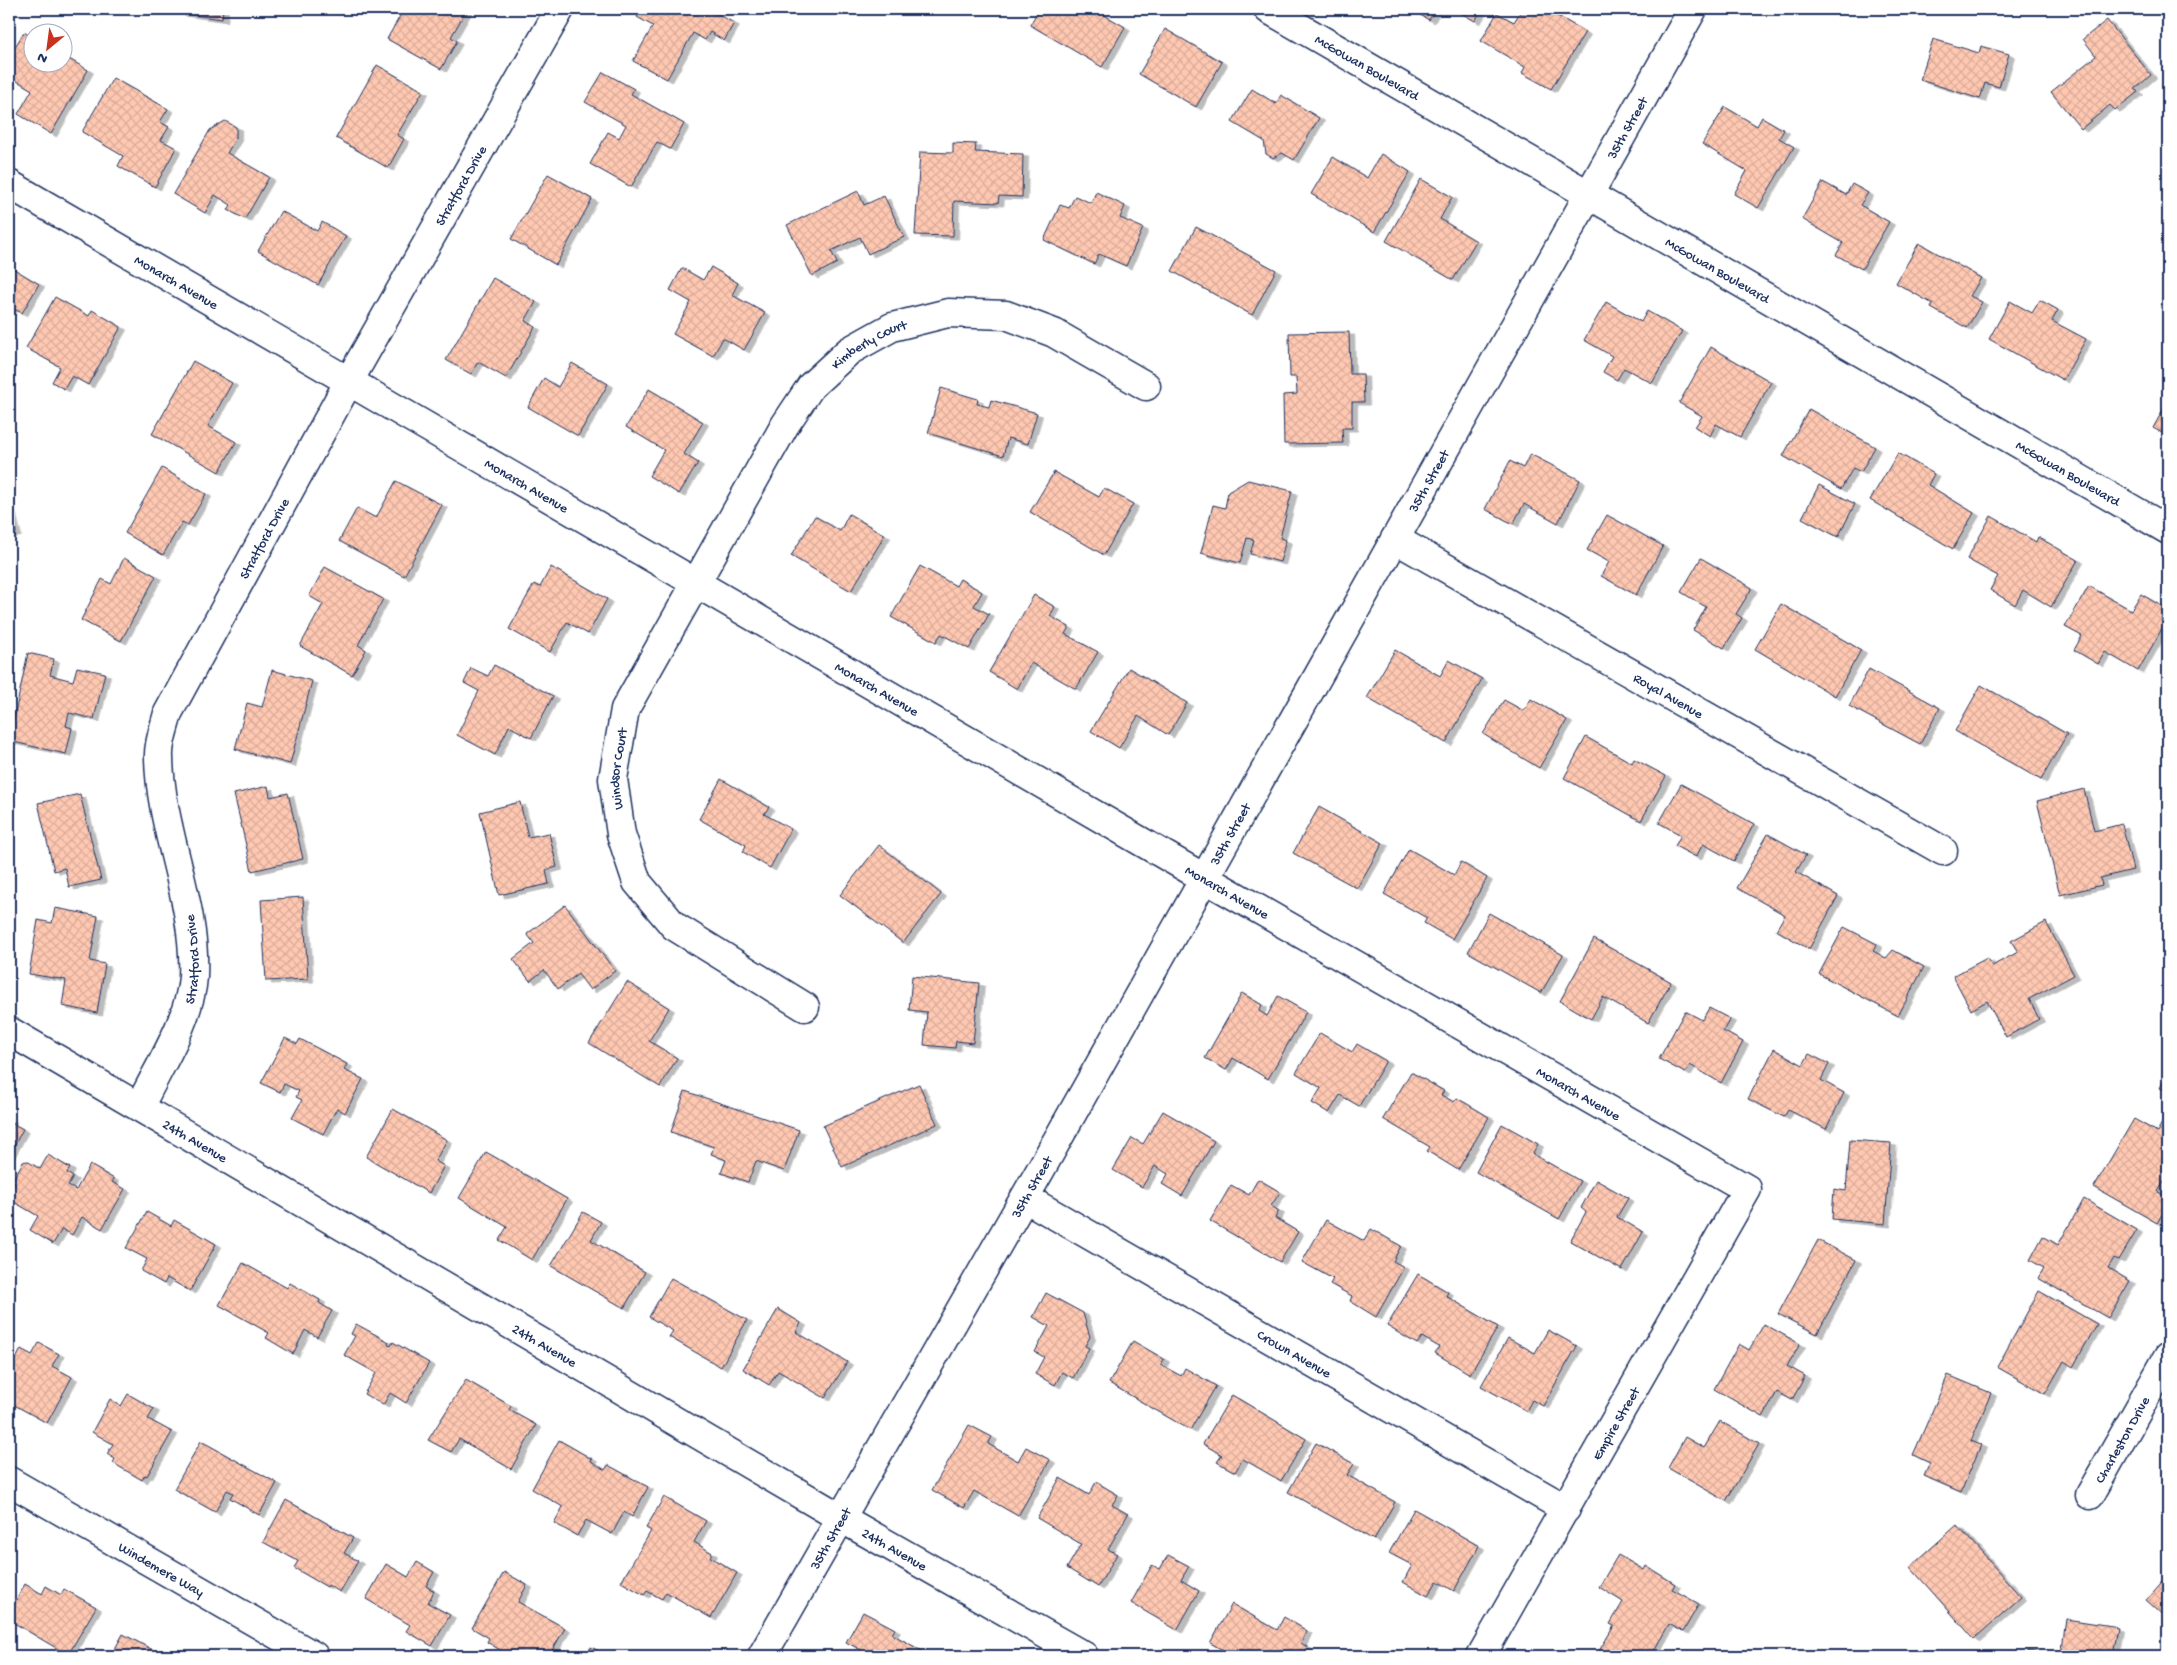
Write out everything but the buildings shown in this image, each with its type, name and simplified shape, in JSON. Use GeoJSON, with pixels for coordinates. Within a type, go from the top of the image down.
{"type":"FeatureCollection","features":[{"type":"Feature","properties":{"kind":"street","name":"Stratford Drive"},"geometry":{"type":"LineString","coordinates":[[140,1106],[184,1018],[193,979],[192,932],[165,811],[158,755],[168,712],[349,381],[560,9]]}},
{"type":"Feature","properties":{"kind":"street","name":"McGowan Boulevard"},"geometry":{"type":"LineString","coordinates":[[1268,9],[2168,530]]}},
{"type":"Feature","properties":{"kind":"street","name":"35th Street"},"geometry":{"type":"LineString","coordinates":[[762,1656],[1025,1198],[1694,9]]}},
{"type":"Feature","properties":{"kind":"street","name":"Monarch Avenue"},"geometry":{"type":"LineString","coordinates":[[9,184],[1204,878],[1747,1190]]}},
{"type":"Feature","properties":{"kind":"street","name":"Kimberly Court"},"geometry":{"type":"LineString","coordinates":[[696,582],[784,425],[811,386],[849,351],[892,328],[948,313],[1006,315],[1054,333],[1146,386]]}},
{"type":"Feature","properties":{"kind":"street","name":"Royal Avenue"},"geometry":{"type":"LineString","coordinates":[[1395,539],[1944,851]]}},
{"type":"Feature","properties":{"kind":"street","name":"Windsor Court"},"geometry":{"type":"LineString","coordinates":[[696,582],[625,709],[613,779],[621,834],[637,882],[674,926],[805,1007]]}},
{"type":"Feature","properties":{"kind":"street","name":"24th Avenue"},"geometry":{"type":"LineString","coordinates":[[9,1031],[841,1518],[1084,1656]]}},
{"type":"Feature","properties":{"kind":"street","name":"Empire Street"},"geometry":{"type":"LineString","coordinates":[[1481,1656],[1747,1190]]}},
{"type":"Feature","properties":{"kind":"street","name":"Crown Avenue"},"geometry":{"type":"LineString","coordinates":[[1025,1198],[1566,1509]]}},
{"type":"Feature","properties":{"kind":"street","name":"Charleston Drive"},"geometry":{"type":"LineString","coordinates":[[2090,1495],[2168,1357]]}},
{"type":"Feature","properties":{"kind":"street","name":"Windemere Way"},"geometry":{"type":"LineString","coordinates":[[9,1481],[314,1656]]}}]}
